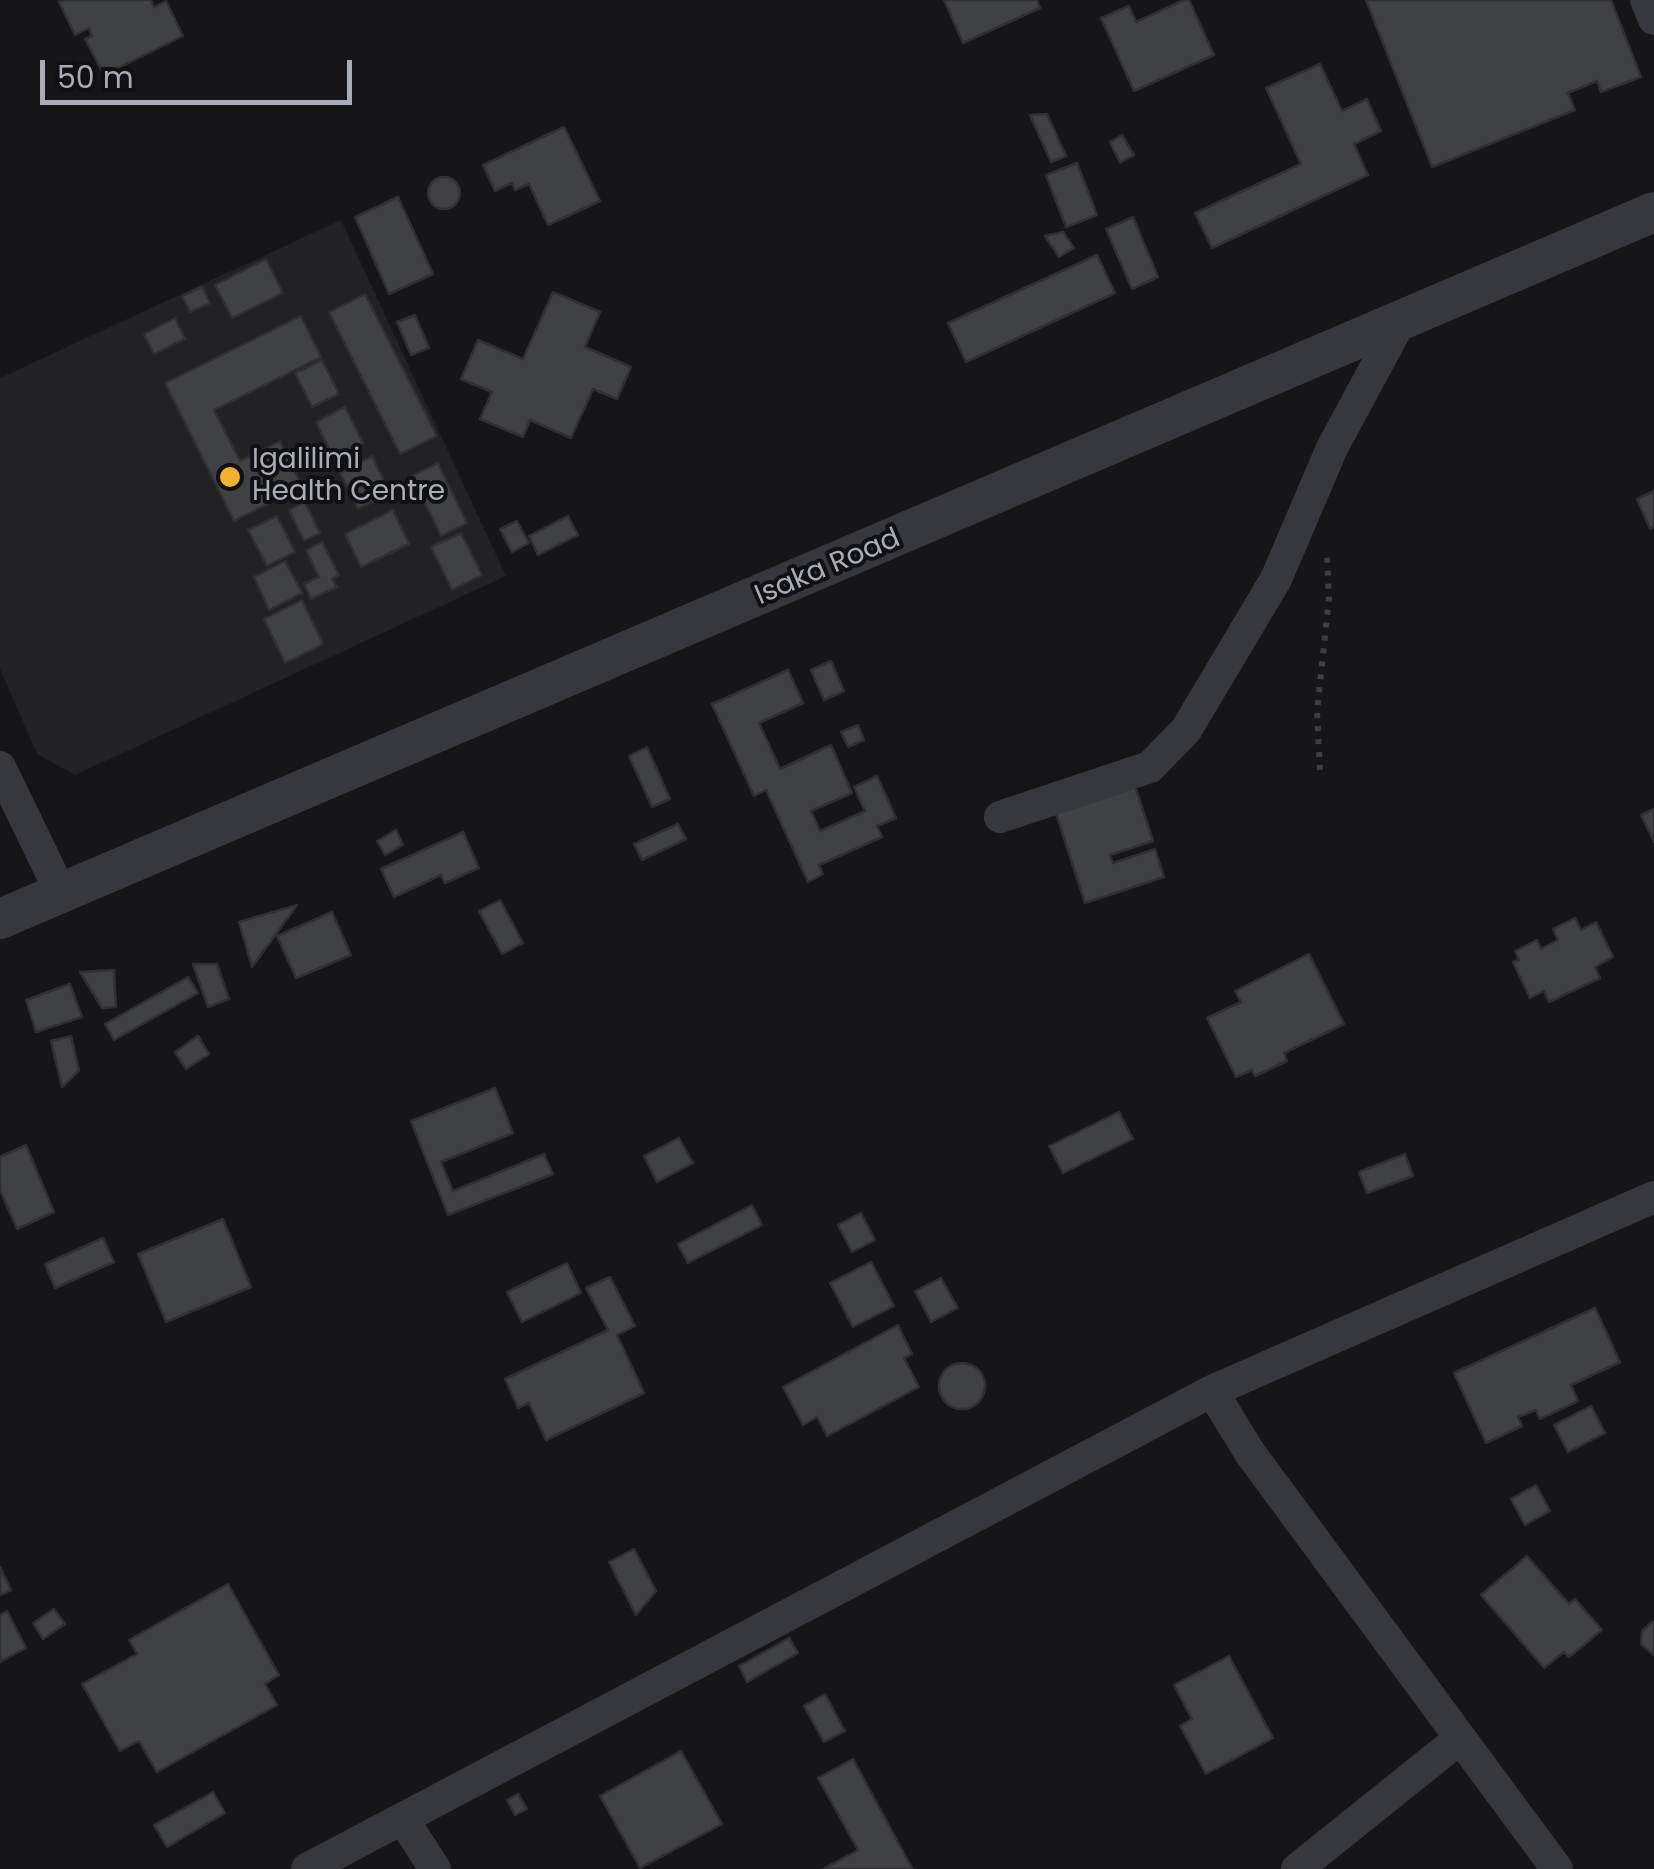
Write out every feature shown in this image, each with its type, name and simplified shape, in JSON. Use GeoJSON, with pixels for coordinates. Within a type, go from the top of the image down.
{"type":"FeatureCollection","features":[{"type":"Feature","properties":{"kind":"street"},"geometry":{"type":"LineString","coordinates":[[1646,0],[1654,20]]}},
{"type":"Feature","properties":{"kind":"street","name":"Isaka Road"},"geometry":{"type":"LineString","coordinates":[[0,919],[1654,212]]}},
{"type":"Feature","properties":{"kind":"street"},"geometry":{"type":"LineString","coordinates":[[1000,817],[1150,767],[1186,730],[1276,578],[1332,448],[1400,322]]}},
{"type":"Feature","properties":{"kind":"street"},"geometry":{"type":"LineString","coordinates":[[0,766],[61,893]]}},
{"type":"Feature","properties":{"kind":"street"},"geometry":{"type":"LineString","coordinates":[[307,1869],[1212,1391],[1654,1197]]}},
{"type":"Feature","properties":{"kind":"street"},"geometry":{"type":"LineString","coordinates":[[1212,1391],[1250,1453],[1458,1740],[1557,1869]]}},
{"type":"Feature","properties":{"kind":"street"},"geometry":{"type":"LineString","coordinates":[[1297,1869],[1458,1740]]}},
{"type":"Feature","properties":{"kind":"street"},"geometry":{"type":"LineString","coordinates":[[403,1819],[434,1869]]}},
{"type":"Feature","properties":{"kind":"path"},"geometry":{"type":"LineString","coordinates":[[1312,498],[1330,561],[1317,712],[1320,770]]}},
{"type":"Feature","properties":{"kind":"shaded area","name":"Igalilimi Health Centre"},"geometry":{"type":"Polygon","coordinates":[[[341,220],[506,576],[75,775],[37,754],[0,669],[0,378],[341,220]]]}},
{"type":"Feature","properties":{"kind":"building"},"geometry":{"type":"Polygon","coordinates":[[[151,0],[154,7],[166,1],[183,36],[104,75],[85,39],[92,36],[89,28],[75,35],[59,2],[151,0]]]}},
{"type":"Feature","properties":{"kind":"building"},"geometry":{"type":"Polygon","coordinates":[[[944,0],[1037,0],[1040,8],[963,43],[944,0]]]}},
{"type":"Feature","properties":{"kind":"building"},"geometry":{"type":"Polygon","coordinates":[[[1189,0],[1214,55],[1134,91],[1101,18],[1129,6],[1136,22],[1189,0]]]}},
{"type":"Feature","properties":{"kind":"building"},"geometry":{"type":"Polygon","coordinates":[[[1366,0],[1611,0],[1641,77],[1601,92],[1597,81],[1568,93],[1575,110],[1432,167],[1366,0]]]}},
{"type":"Feature","properties":{"kind":"building"},"geometry":{"type":"Polygon","coordinates":[[[1320,64],[1342,111],[1367,99],[1381,131],[1354,144],[1368,175],[1212,248],[1195,213],[1301,164],[1266,88],[1320,64]]]}},
{"type":"Feature","properties":{"kind":"building"},"geometry":{"type":"Polygon","coordinates":[[[1047,114],[1066,156],[1051,162],[1030,115],[1047,114]]]}},
{"type":"Feature","properties":{"kind":"building"},"geometry":{"type":"Polygon","coordinates":[[[564,127],[600,201],[548,225],[529,184],[515,190],[512,183],[495,191],[483,165],[564,127]]]}},
{"type":"Feature","properties":{"kind":"building"},"geometry":{"type":"Polygon","coordinates":[[[1122,135],[1134,155],[1120,163],[1110,142],[1122,135]]]}},
{"type":"Feature","properties":{"kind":"building"},"geometry":{"type":"Polygon","coordinates":[[[1077,163],[1097,215],[1066,227],[1046,175],[1077,163]]]}},
{"type":"Feature","properties":{"kind":"building"},"geometry":{"type":"Polygon","coordinates":[[[444,177],[455,182],[460,193],[455,204],[444,209],[433,204],[428,193],[433,182],[444,177]]]}},
{"type":"Feature","properties":{"kind":"building"},"geometry":{"type":"Polygon","coordinates":[[[398,197],[433,274],[389,294],[355,217],[398,197]]]}},
{"type":"Feature","properties":{"kind":"building"},"geometry":{"type":"Polygon","coordinates":[[[1133,217],[1158,277],[1132,289],[1106,229],[1133,217]]]}},
{"type":"Feature","properties":{"kind":"building"},"geometry":{"type":"Polygon","coordinates":[[[1063,232],[1074,248],[1059,257],[1045,236],[1063,232]]]}},
{"type":"Feature","properties":{"kind":"building"},"geometry":{"type":"Polygon","coordinates":[[[1097,255],[1115,293],[966,362],[948,323],[1097,255]]]}},
{"type":"Feature","properties":{"kind":"building"},"geometry":{"type":"Polygon","coordinates":[[[266,259],[283,293],[232,318],[215,285],[266,259]]]}},
{"type":"Feature","properties":{"kind":"building"},"geometry":{"type":"Polygon","coordinates":[[[202,287],[210,303],[190,312],[182,296],[202,287]]]}},
{"type":"Feature","properties":{"kind":"building"},"geometry":{"type":"Polygon","coordinates":[[[553,292],[600,312],[585,347],[631,367],[617,399],[593,389],[571,438],[530,420],[523,437],[480,419],[492,392],[461,379],[478,340],[523,359],[553,292]]]}},
{"type":"Feature","properties":{"kind":"building"},"geometry":{"type":"Polygon","coordinates":[[[365,294],[437,436],[400,454],[329,312],[365,294]]]}},
{"type":"Feature","properties":{"kind":"building"},"geometry":{"type":"Polygon","coordinates":[[[415,315],[429,348],[411,355],[397,322],[415,315]]]}},
{"type":"Feature","properties":{"kind":"building"},"geometry":{"type":"Polygon","coordinates":[[[301,316],[321,357],[214,410],[240,461],[280,441],[302,486],[234,521],[165,383],[301,316]]]}},
{"type":"Feature","properties":{"kind":"building"},"geometry":{"type":"Polygon","coordinates":[[[175,318],[185,339],[154,354],[144,334],[175,318]]]}},
{"type":"Feature","properties":{"kind":"building"},"geometry":{"type":"Polygon","coordinates":[[[322,360],[339,394],[312,407],[295,373],[322,360]]]}},
{"type":"Feature","properties":{"kind":"building"},"geometry":{"type":"Polygon","coordinates":[[[345,407],[363,443],[333,458],[316,422],[345,407]]]}},
{"type":"Feature","properties":{"kind":"building"},"geometry":{"type":"Polygon","coordinates":[[[372,456],[390,493],[358,509],[340,473],[372,456]]]}},
{"type":"Feature","properties":{"kind":"building"},"geometry":{"type":"Polygon","coordinates":[[[438,463],[467,523],[441,536],[412,476],[438,463]]]}},
{"type":"Feature","properties":{"kind":"building"},"geometry":{"type":"Polygon","coordinates":[[[1654,491],[1654,527],[1650,529],[1637,499],[1654,491]]]}},
{"type":"Feature","properties":{"kind":"building"},"geometry":{"type":"Polygon","coordinates":[[[305,502],[320,533],[304,541],[289,510],[305,502]]]}},
{"type":"Feature","properties":{"kind":"building"},"geometry":{"type":"Polygon","coordinates":[[[393,510],[409,544],[361,567],[345,534],[393,510]]]}},
{"type":"Feature","properties":{"kind":"building"},"geometry":{"type":"Polygon","coordinates":[[[277,516],[295,552],[267,566],[248,530],[277,516]]]}},
{"type":"Feature","properties":{"kind":"building"},"geometry":{"type":"Polygon","coordinates":[[[568,516],[578,535],[538,555],[529,536],[568,516]]]}},
{"type":"Feature","properties":{"kind":"building"},"geometry":{"type":"Polygon","coordinates":[[[517,521],[529,543],[512,552],[500,529],[517,521]]]}},
{"type":"Feature","properties":{"kind":"building"},"geometry":{"type":"Polygon","coordinates":[[[461,533],[482,575],[452,590],[431,547],[461,533]]]}},
{"type":"Feature","properties":{"kind":"building"},"geometry":{"type":"Polygon","coordinates":[[[322,542],[339,575],[332,579],[337,587],[311,599],[304,584],[319,577],[306,550],[322,542]]]}},
{"type":"Feature","properties":{"kind":"building"},"geometry":{"type":"Polygon","coordinates":[[[285,561],[302,593],[269,610],[254,577],[285,561]]]}},
{"type":"Feature","properties":{"kind":"building"},"geometry":{"type":"Polygon","coordinates":[[[302,600],[323,644],[285,663],[264,619],[302,600]]]}},
{"type":"Feature","properties":{"kind":"building"},"geometry":{"type":"Polygon","coordinates":[[[831,661],[844,691],[824,700],[811,670],[831,661]]]}},
{"type":"Feature","properties":{"kind":"building"},"geometry":{"type":"Polygon","coordinates":[[[788,670],[803,703],[759,723],[780,769],[831,745],[852,793],[811,811],[820,831],[865,811],[854,787],[877,776],[896,818],[877,826],[882,837],[819,865],[823,874],[808,882],[766,790],[754,796],[712,704],[788,670]]]}},
{"type":"Feature","properties":{"kind":"building"},"geometry":{"type":"Polygon","coordinates":[[[858,725],[864,740],[848,747],[841,732],[858,725]]]}},
{"type":"Feature","properties":{"kind":"building"},"geometry":{"type":"Polygon","coordinates":[[[647,747],[670,799],[652,807],[629,756],[647,747]]]}},
{"type":"Feature","properties":{"kind":"building"},"geometry":{"type":"Polygon","coordinates":[[[1132,777],[1153,841],[1110,855],[1113,863],[1155,849],[1164,877],[1085,903],[1053,804],[1132,777]]]}},
{"type":"Feature","properties":{"kind":"building"},"geometry":{"type":"Polygon","coordinates":[[[1654,809],[1654,842],[1641,815],[1654,809]]]}},
{"type":"Feature","properties":{"kind":"building"},"geometry":{"type":"Polygon","coordinates":[[[678,824],[686,839],[642,860],[634,844],[678,824]]]}},
{"type":"Feature","properties":{"kind":"building"},"geometry":{"type":"Polygon","coordinates":[[[396,830],[403,845],[385,855],[377,841],[396,830]]]}},
{"type":"Feature","properties":{"kind":"building"},"geometry":{"type":"Polygon","coordinates":[[[463,832],[479,868],[445,883],[441,875],[394,897],[381,869],[463,832]]]}},
{"type":"Feature","properties":{"kind":"building"},"geometry":{"type":"Polygon","coordinates":[[[500,900],[523,943],[502,954],[479,911],[500,900]]]}},
{"type":"Feature","properties":{"kind":"building"},"geometry":{"type":"Polygon","coordinates":[[[297,905],[252,967],[239,922],[297,905]]]}},
{"type":"Feature","properties":{"kind":"building"},"geometry":{"type":"Polygon","coordinates":[[[332,912],[351,955],[296,978],[277,936],[332,912]]]}},
{"type":"Feature","properties":{"kind":"building"},"geometry":{"type":"Polygon","coordinates":[[[1575,918],[1581,930],[1596,922],[1613,957],[1595,967],[1600,978],[1549,1002],[1544,991],[1530,998],[1513,962],[1519,960],[1515,951],[1537,940],[1541,949],[1558,940],[1553,929],[1575,918]]]}},
{"type":"Feature","properties":{"kind":"building"},"geometry":{"type":"Polygon","coordinates":[[[1309,954],[1344,1024],[1284,1053],[1287,1061],[1255,1076],[1252,1070],[1236,1077],[1207,1018],[1241,1002],[1235,991],[1309,954]]]}},
{"type":"Feature","properties":{"kind":"building"},"geometry":{"type":"Polygon","coordinates":[[[193,964],[217,964],[229,999],[208,1007],[193,964]]]}},
{"type":"Feature","properties":{"kind":"building"},"geometry":{"type":"Polygon","coordinates":[[[114,970],[116,1007],[102,1008],[80,972],[114,970]]]}},
{"type":"Feature","properties":{"kind":"building"},"geometry":{"type":"Polygon","coordinates":[[[188,977],[198,993],[114,1040],[105,1024],[188,977]]]}},
{"type":"Feature","properties":{"kind":"building"},"geometry":{"type":"Polygon","coordinates":[[[70,984],[82,1017],[36,1032],[26,1000],[70,984]]]}},
{"type":"Feature","properties":{"kind":"building"},"geometry":{"type":"Polygon","coordinates":[[[71,1036],[79,1070],[62,1087],[51,1041],[71,1036]]]}},
{"type":"Feature","properties":{"kind":"building"},"geometry":{"type":"Polygon","coordinates":[[[198,1036],[209,1054],[186,1069],[175,1052],[198,1036]]]}},
{"type":"Feature","properties":{"kind":"building"},"geometry":{"type":"Polygon","coordinates":[[[495,1088],[513,1133],[441,1162],[453,1191],[544,1154],[553,1174],[448,1215],[411,1121],[495,1088]]]}},
{"type":"Feature","properties":{"kind":"building"},"geometry":{"type":"Polygon","coordinates":[[[1119,1112],[1133,1139],[1063,1173],[1049,1146],[1119,1112]]]}},
{"type":"Feature","properties":{"kind":"building"},"geometry":{"type":"Polygon","coordinates":[[[679,1138],[693,1163],[657,1182],[644,1156],[679,1138]]]}},
{"type":"Feature","properties":{"kind":"building"},"geometry":{"type":"Polygon","coordinates":[[[26,1145],[54,1212],[17,1229],[0,1190],[0,1157],[26,1145]]]}},
{"type":"Feature","properties":{"kind":"building"},"geometry":{"type":"Polygon","coordinates":[[[1405,1154],[1413,1176],[1367,1193],[1359,1172],[1405,1154]]]}},
{"type":"Feature","properties":{"kind":"building"},"geometry":{"type":"Polygon","coordinates":[[[752,1205],[762,1225],[688,1263],[678,1244],[752,1205]]]}},
{"type":"Feature","properties":{"kind":"building"},"geometry":{"type":"Polygon","coordinates":[[[861,1213],[875,1240],[852,1252],[838,1225],[861,1213]]]}},
{"type":"Feature","properties":{"kind":"building"},"geometry":{"type":"Polygon","coordinates":[[[223,1219],[251,1287],[166,1322],[138,1254],[223,1219]]]}},
{"type":"Feature","properties":{"kind":"building"},"geometry":{"type":"Polygon","coordinates":[[[103,1238],[114,1262],[55,1288],[45,1264],[103,1238]]]}},
{"type":"Feature","properties":{"kind":"building"},"geometry":{"type":"Polygon","coordinates":[[[871,1262],[894,1306],[853,1327],[830,1283],[871,1262]]]}},
{"type":"Feature","properties":{"kind":"building"},"geometry":{"type":"Polygon","coordinates":[[[567,1263],[581,1293],[522,1322],[507,1292],[567,1263]]]}},
{"type":"Feature","properties":{"kind":"building"},"geometry":{"type":"Polygon","coordinates":[[[610,1277],[635,1326],[617,1335],[644,1393],[546,1440],[529,1403],[518,1408],[505,1379],[608,1330],[586,1288],[610,1277]]]}},
{"type":"Feature","properties":{"kind":"building"},"geometry":{"type":"Polygon","coordinates":[[[941,1278],[958,1308],[931,1322],[915,1291],[941,1278]]]}},
{"type":"Feature","properties":{"kind":"building"},"geometry":{"type":"Polygon","coordinates":[[[1595,1308],[1620,1362],[1571,1385],[1578,1401],[1540,1419],[1536,1410],[1518,1417],[1522,1426],[1486,1443],[1454,1373],[1595,1308]]]}},
{"type":"Feature","properties":{"kind":"building"},"geometry":{"type":"Polygon","coordinates":[[[898,1325],[912,1354],[904,1358],[919,1387],[827,1436],[817,1417],[803,1425],[783,1387],[898,1325]]]}},
{"type":"Feature","properties":{"kind":"building"},"geometry":{"type":"Polygon","coordinates":[[[962,1363],[979,1369],[985,1386],[979,1403],[962,1409],[945,1403],[939,1386],[945,1369],[962,1363]]]}},
{"type":"Feature","properties":{"kind":"building"},"geometry":{"type":"Polygon","coordinates":[[[1591,1406],[1605,1433],[1568,1452],[1554,1425],[1591,1406]]]}},
{"type":"Feature","properties":{"kind":"building"},"geometry":{"type":"Polygon","coordinates":[[[1536,1485],[1550,1511],[1525,1525],[1511,1499],[1536,1485]]]}},
{"type":"Feature","properties":{"kind":"building"},"geometry":{"type":"Polygon","coordinates":[[[634,1549],[656,1591],[636,1615],[609,1562],[634,1549]]]}},
{"type":"Feature","properties":{"kind":"building"},"geometry":{"type":"Polygon","coordinates":[[[1527,1556],[1569,1604],[1575,1599],[1602,1630],[1569,1657],[1564,1652],[1544,1668],[1481,1595],[1527,1556]]]}},
{"type":"Feature","properties":{"kind":"building"},"geometry":{"type":"Polygon","coordinates":[[[0,1567],[11,1590],[0,1595],[0,1567]]]}},
{"type":"Feature","properties":{"kind":"building"},"geometry":{"type":"Polygon","coordinates":[[[228,1584],[279,1675],[265,1684],[277,1705],[157,1772],[139,1741],[120,1751],[82,1684],[137,1654],[129,1640],[228,1584]]]}},
{"type":"Feature","properties":{"kind":"building"},"geometry":{"type":"Polygon","coordinates":[[[54,1609],[65,1624],[43,1639],[33,1623],[54,1609]]]}},
{"type":"Feature","properties":{"kind":"building"},"geometry":{"type":"Polygon","coordinates":[[[7,1611],[26,1648],[0,1662],[0,1615],[7,1611]]]}},
{"type":"Feature","properties":{"kind":"building"},"geometry":{"type":"Polygon","coordinates":[[[1652,1622],[1654,1655],[1641,1644],[1642,1631],[1652,1622]]]}},
{"type":"Feature","properties":{"kind":"building"},"geometry":{"type":"Polygon","coordinates":[[[789,1638],[798,1653],[747,1682],[739,1666],[789,1638]]]}},
{"type":"Feature","properties":{"kind":"building"},"geometry":{"type":"Polygon","coordinates":[[[1229,1656],[1273,1738],[1206,1774],[1180,1726],[1192,1719],[1174,1685],[1229,1656]]]}},
{"type":"Feature","properties":{"kind":"building"},"geometry":{"type":"Polygon","coordinates":[[[825,1694],[845,1731],[824,1742],[804,1706],[825,1694]]]}},
{"type":"Feature","properties":{"kind":"building"},"geometry":{"type":"Polygon","coordinates":[[[681,1751],[722,1824],[640,1868],[600,1796],[681,1751]]]}},
{"type":"Feature","properties":{"kind":"building"},"geometry":{"type":"Polygon","coordinates":[[[853,1759],[911,1869],[823,1869],[858,1850],[818,1778],[853,1759]]]}},
{"type":"Feature","properties":{"kind":"building"},"geometry":{"type":"Polygon","coordinates":[[[213,1792],[225,1813],[167,1847],[154,1825],[213,1792]]]}},
{"type":"Feature","properties":{"kind":"building"},"geometry":{"type":"Polygon","coordinates":[[[518,1794],[527,1809],[515,1815],[507,1800],[518,1794]]]}},
{"type":"Feature","properties":{"kind":"place","name":"Igalilimi Health Centre"},"geometry":{"type":"Point","coordinates":[230,477]}}]}
